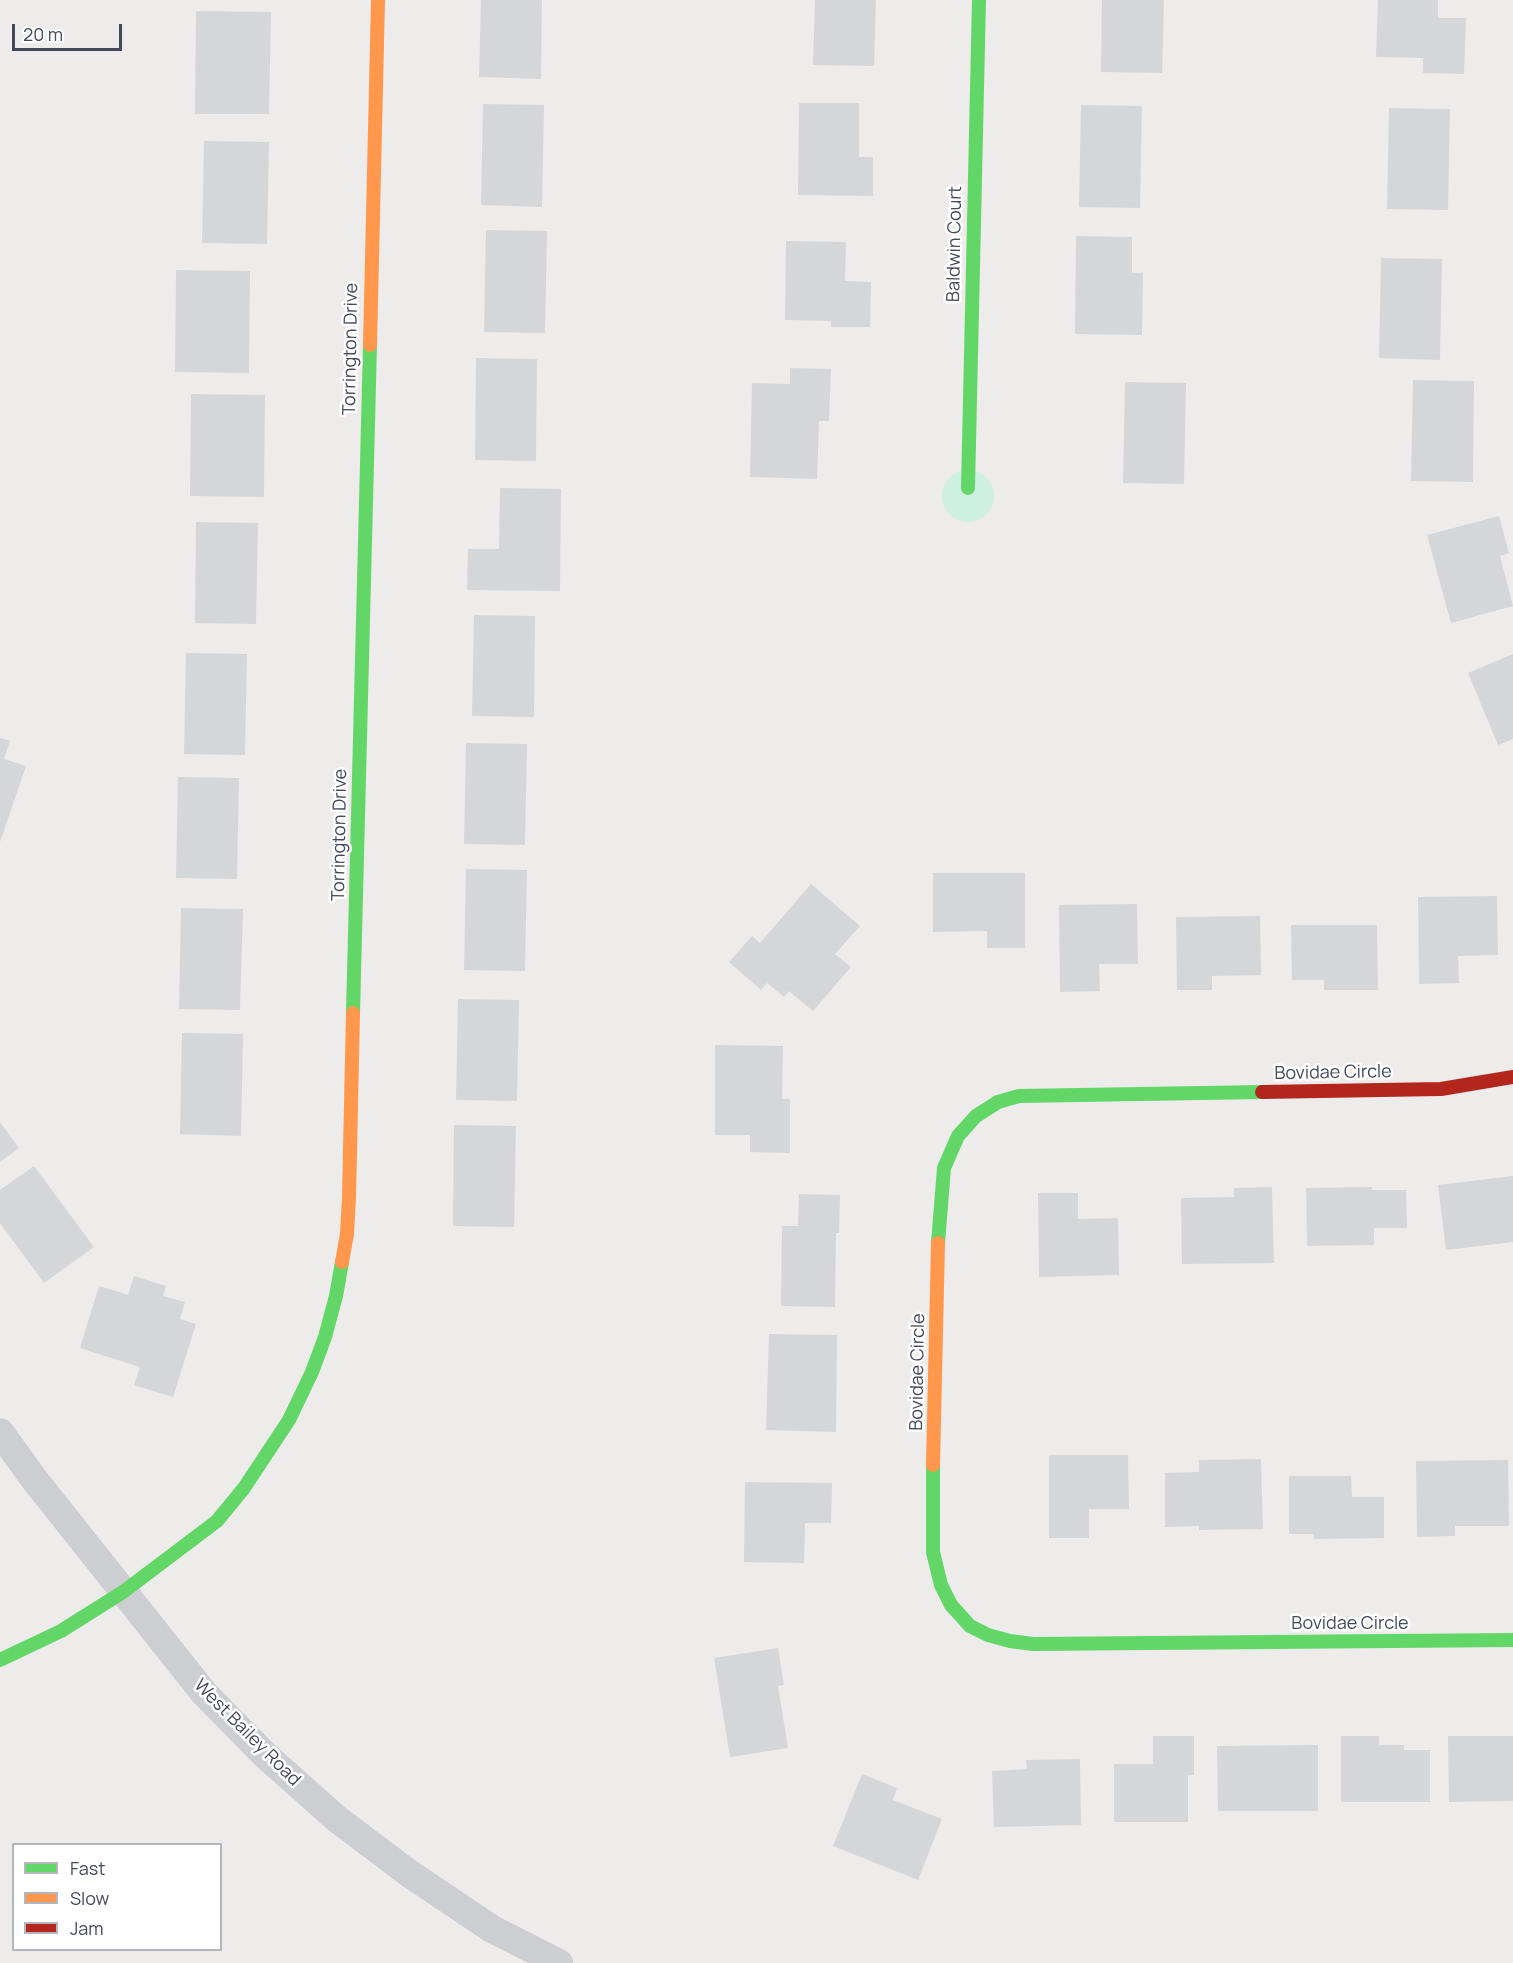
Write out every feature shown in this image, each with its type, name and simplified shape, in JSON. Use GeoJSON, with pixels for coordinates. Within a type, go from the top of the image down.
{"type":"FeatureCollection","features":[{"type":"Feature","properties":{"kind":"street","name":"Torrington Drive"},"geometry":{"type":"LineString","coordinates":[[0,1660],[61,1631],[123,1592],[217,1521],[244,1488],[288,1420],[312,1372],[325,1337],[336,1296],[345,1244],[349,1197],[378,0]]}},
{"type":"Feature","properties":{"kind":"street","name":"Baldwin Court"},"geometry":{"type":"LineString","coordinates":[[968,488],[979,0]]}},
{"type":"Feature","properties":{"kind":"street","name":"Bovidae Circle"},"geometry":{"type":"LineString","coordinates":[[1513,1077],[1441,1089],[1019,1096],[998,1102],[976,1116],[958,1136],[944,1168],[939,1221],[932,1517],[933,1552],[941,1585],[951,1605],[970,1626],[988,1635],[1010,1641],[1033,1644],[1513,1640]]}},
{"type":"Feature","properties":{"kind":"street","name":"West Bailey Road"},"geometry":{"type":"LineString","coordinates":[[0,1432],[204,1693],[266,1755],[337,1819],[410,1874],[492,1929],[559,1963]]}},
{"type":"Feature","properties":{"kind":"green space"},"geometry":{"type":"Polygon","coordinates":[[[968,470],[978,472],[986,478],[992,486],[994,496],[992,506],[986,514],[978,520],[968,522],[958,520],[950,514],[944,506],[942,496],[944,486],[950,478],[958,472],[968,470]]]}},
{"type":"Feature","properties":{"kind":"building"},"geometry":{"type":"Polygon","coordinates":[[[481,0],[542,0],[541,79],[479,77],[481,0]]]}},
{"type":"Feature","properties":{"kind":"building"},"geometry":{"type":"Polygon","coordinates":[[[815,0],[876,0],[874,66],[813,65],[815,0]]]}},
{"type":"Feature","properties":{"kind":"building"},"geometry":{"type":"Polygon","coordinates":[[[1102,0],[1164,0],[1162,73],[1101,72],[1102,0]]]}},
{"type":"Feature","properties":{"kind":"building"},"geometry":{"type":"Polygon","coordinates":[[[1378,0],[1438,0],[1438,18],[1466,18],[1464,74],[1423,73],[1423,58],[1376,57],[1378,0]]]}},
{"type":"Feature","properties":{"kind":"building"},"geometry":{"type":"Polygon","coordinates":[[[196,11],[271,12],[269,114],[195,114],[196,11]]]}},
{"type":"Feature","properties":{"kind":"building"},"geometry":{"type":"Polygon","coordinates":[[[799,103],[859,103],[859,157],[873,157],[873,196],[798,195],[799,103]]]}},
{"type":"Feature","properties":{"kind":"building"},"geometry":{"type":"Polygon","coordinates":[[[483,104],[544,105],[542,207],[481,205],[483,104]]]}},
{"type":"Feature","properties":{"kind":"building"},"geometry":{"type":"Polygon","coordinates":[[[1081,105],[1142,106],[1140,208],[1079,207],[1081,105]]]}},
{"type":"Feature","properties":{"kind":"building"},"geometry":{"type":"Polygon","coordinates":[[[1389,108],[1450,109],[1448,210],[1387,209],[1389,108]]]}},
{"type":"Feature","properties":{"kind":"building"},"geometry":{"type":"Polygon","coordinates":[[[204,141],[269,142],[267,244],[202,243],[204,141]]]}},
{"type":"Feature","properties":{"kind":"building"},"geometry":{"type":"Polygon","coordinates":[[[486,230],[547,231],[545,333],[484,332],[486,230]]]}},
{"type":"Feature","properties":{"kind":"building"},"geometry":{"type":"Polygon","coordinates":[[[1076,236],[1132,237],[1132,273],[1143,273],[1142,335],[1075,334],[1076,236]]]}},
{"type":"Feature","properties":{"kind":"building"},"geometry":{"type":"Polygon","coordinates":[[[786,241],[846,242],[845,281],[871,282],[870,327],[831,327],[831,321],[785,320],[786,241]]]}},
{"type":"Feature","properties":{"kind":"building"},"geometry":{"type":"Polygon","coordinates":[[[1381,258],[1442,259],[1440,360],[1379,358],[1381,258]]]}},
{"type":"Feature","properties":{"kind":"building"},"geometry":{"type":"Polygon","coordinates":[[[176,270],[250,271],[249,373],[175,372],[176,270]]]}},
{"type":"Feature","properties":{"kind":"building"},"geometry":{"type":"Polygon","coordinates":[[[476,358],[537,359],[536,461],[475,460],[476,358]]]}},
{"type":"Feature","properties":{"kind":"building"},"geometry":{"type":"Polygon","coordinates":[[[790,368],[831,369],[829,421],[819,421],[817,479],[750,477],[752,383],[790,384],[790,368]]]}},
{"type":"Feature","properties":{"kind":"building"},"geometry":{"type":"Polygon","coordinates":[[[1413,380],[1474,381],[1473,482],[1411,481],[1413,380]]]}},
{"type":"Feature","properties":{"kind":"building"},"geometry":{"type":"Polygon","coordinates":[[[1125,382],[1186,383],[1184,484],[1123,483],[1125,382]]]}},
{"type":"Feature","properties":{"kind":"building"},"geometry":{"type":"Polygon","coordinates":[[[191,394],[265,395],[264,497],[190,496],[191,394]]]}},
{"type":"Feature","properties":{"kind":"building"},"geometry":{"type":"Polygon","coordinates":[[[500,488],[561,489],[560,591],[467,590],[468,549],[499,549],[500,488]]]}},
{"type":"Feature","properties":{"kind":"building"},"geometry":{"type":"Polygon","coordinates":[[[1499,516],[1509,553],[1500,556],[1513,606],[1451,623],[1427,535],[1499,516]]]}},
{"type":"Feature","properties":{"kind":"building"},"geometry":{"type":"Polygon","coordinates":[[[196,522],[258,523],[256,624],[195,623],[196,522]]]}},
{"type":"Feature","properties":{"kind":"building"},"geometry":{"type":"Polygon","coordinates":[[[474,615],[535,616],[534,717],[472,716],[474,615]]]}},
{"type":"Feature","properties":{"kind":"building"},"geometry":{"type":"Polygon","coordinates":[[[186,653],[247,654],[245,755],[184,754],[186,653]]]}},
{"type":"Feature","properties":{"kind":"building"},"geometry":{"type":"Polygon","coordinates":[[[1513,654],[1513,739],[1498,745],[1468,673],[1513,654]]]}},
{"type":"Feature","properties":{"kind":"building"},"geometry":{"type":"Polygon","coordinates":[[[0,738],[10,741],[4,759],[26,766],[0,842],[0,738]]]}},
{"type":"Feature","properties":{"kind":"building"},"geometry":{"type":"Polygon","coordinates":[[[466,743],[527,744],[525,845],[464,844],[466,743]]]}},
{"type":"Feature","properties":{"kind":"building"},"geometry":{"type":"Polygon","coordinates":[[[178,777],[239,778],[237,879],[176,878],[178,777]]]}},
{"type":"Feature","properties":{"kind":"building"},"geometry":{"type":"Polygon","coordinates":[[[466,869],[527,870],[525,971],[464,970],[466,869]]]}},
{"type":"Feature","properties":{"kind":"building"},"geometry":{"type":"Polygon","coordinates":[[[933,873],[1025,873],[1025,948],[987,948],[987,931],[933,932],[933,873]]]}},
{"type":"Feature","properties":{"kind":"building"},"geometry":{"type":"Polygon","coordinates":[[[811,884],[860,926],[835,954],[851,967],[813,1011],[789,991],[784,997],[767,983],[761,990],[729,962],[752,936],[760,943],[811,884]]]}},
{"type":"Feature","properties":{"kind":"building"},"geometry":{"type":"Polygon","coordinates":[[[1497,896],[1498,955],[1458,956],[1459,983],[1419,984],[1418,897],[1497,896]]]}},
{"type":"Feature","properties":{"kind":"building"},"geometry":{"type":"Polygon","coordinates":[[[1137,904],[1138,964],[1099,964],[1100,991],[1060,992],[1059,905],[1137,904]]]}},
{"type":"Feature","properties":{"kind":"building"},"geometry":{"type":"Polygon","coordinates":[[[181,908],[243,909],[240,1010],[179,1009],[181,908]]]}},
{"type":"Feature","properties":{"kind":"building"},"geometry":{"type":"Polygon","coordinates":[[[1260,916],[1261,975],[1212,976],[1212,990],[1177,990],[1176,917],[1260,916]]]}},
{"type":"Feature","properties":{"kind":"building"},"geometry":{"type":"Polygon","coordinates":[[[1291,925],[1377,925],[1378,990],[1324,990],[1324,980],[1292,980],[1291,925]]]}},
{"type":"Feature","properties":{"kind":"building"},"geometry":{"type":"Polygon","coordinates":[[[458,999],[519,1000],[517,1101],[456,1100],[458,999]]]}},
{"type":"Feature","properties":{"kind":"building"},"geometry":{"type":"Polygon","coordinates":[[[182,1033],[243,1034],[241,1136],[180,1134],[182,1033]]]}},
{"type":"Feature","properties":{"kind":"building"},"geometry":{"type":"Polygon","coordinates":[[[715,1045],[783,1046],[782,1099],[790,1099],[790,1153],[750,1152],[750,1135],[715,1135],[715,1045]]]}},
{"type":"Feature","properties":{"kind":"building"},"geometry":{"type":"Polygon","coordinates":[[[0,1122],[19,1148],[0,1162],[0,1122]]]}},
{"type":"Feature","properties":{"kind":"building"},"geometry":{"type":"Polygon","coordinates":[[[454,1125],[516,1126],[514,1227],[453,1226],[454,1125]]]}},
{"type":"Feature","properties":{"kind":"building"},"geometry":{"type":"Polygon","coordinates":[[[34,1166],[94,1247],[44,1283],[0,1223],[0,1190],[34,1166]]]}},
{"type":"Feature","properties":{"kind":"building"},"geometry":{"type":"Polygon","coordinates":[[[1513,1176],[1513,1242],[1446,1250],[1438,1185],[1513,1176]]]}},
{"type":"Feature","properties":{"kind":"building"},"geometry":{"type":"Polygon","coordinates":[[[1272,1187],[1274,1263],[1182,1264],[1181,1198],[1234,1197],[1234,1188],[1272,1187]]]}},
{"type":"Feature","properties":{"kind":"building"},"geometry":{"type":"Polygon","coordinates":[[[1372,1187],[1372,1190],[1406,1190],[1407,1228],[1374,1228],[1374,1245],[1307,1246],[1306,1188],[1372,1187]]]}},
{"type":"Feature","properties":{"kind":"building"},"geometry":{"type":"Polygon","coordinates":[[[1038,1193],[1078,1193],[1078,1219],[1118,1218],[1119,1275],[1039,1277],[1038,1193]]]}},
{"type":"Feature","properties":{"kind":"building"},"geometry":{"type":"Polygon","coordinates":[[[799,1194],[840,1195],[839,1233],[836,1233],[835,1307],[781,1306],[782,1226],[798,1226],[799,1194]]]}},
{"type":"Feature","properties":{"kind":"building"},"geometry":{"type":"Polygon","coordinates":[[[134,1276],[166,1286],[163,1296],[185,1302],[180,1319],[196,1324],[173,1397],[134,1385],[140,1367],[80,1348],[99,1286],[128,1295],[134,1276]]]}},
{"type":"Feature","properties":{"kind":"building"},"geometry":{"type":"Polygon","coordinates":[[[769,1334],[837,1335],[836,1432],[766,1430],[769,1334]]]}},
{"type":"Feature","properties":{"kind":"building"},"geometry":{"type":"Polygon","coordinates":[[[1049,1455],[1128,1455],[1129,1509],[1089,1509],[1089,1538],[1049,1538],[1049,1455]]]}},
{"type":"Feature","properties":{"kind":"building"},"geometry":{"type":"Polygon","coordinates":[[[1261,1459],[1263,1529],[1199,1530],[1199,1526],[1165,1527],[1165,1473],[1199,1472],[1199,1460],[1261,1459]]]}},
{"type":"Feature","properties":{"kind":"building"},"geometry":{"type":"Polygon","coordinates":[[[1508,1460],[1509,1526],[1455,1526],[1455,1536],[1417,1537],[1416,1461],[1508,1460]]]}},
{"type":"Feature","properties":{"kind":"building"},"geometry":{"type":"Polygon","coordinates":[[[1289,1476],[1351,1476],[1352,1497],[1384,1497],[1384,1538],[1314,1539],[1314,1534],[1289,1534],[1289,1476]]]}},
{"type":"Feature","properties":{"kind":"building"},"geometry":{"type":"Polygon","coordinates":[[[745,1482],[832,1483],[831,1523],[805,1523],[804,1563],[744,1562],[745,1482]]]}},
{"type":"Feature","properties":{"kind":"building"},"geometry":{"type":"Polygon","coordinates":[[[778,1648],[784,1685],[778,1686],[788,1748],[730,1757],[714,1658],[778,1648]]]}},
{"type":"Feature","properties":{"kind":"building"},"geometry":{"type":"Polygon","coordinates":[[[1153,1736],[1194,1736],[1194,1775],[1188,1775],[1188,1822],[1114,1822],[1114,1764],[1153,1764],[1153,1736]]]}},
{"type":"Feature","properties":{"kind":"building"},"geometry":{"type":"Polygon","coordinates":[[[1341,1736],[1379,1736],[1379,1745],[1404,1745],[1404,1750],[1430,1750],[1430,1802],[1341,1802],[1341,1736]]]}},
{"type":"Feature","properties":{"kind":"building"},"geometry":{"type":"Polygon","coordinates":[[[1448,1736],[1513,1736],[1513,1801],[1449,1802],[1448,1736]]]}},
{"type":"Feature","properties":{"kind":"building"},"geometry":{"type":"Polygon","coordinates":[[[1318,1745],[1318,1811],[1218,1811],[1217,1746],[1318,1745]]]}},
{"type":"Feature","properties":{"kind":"building"},"geometry":{"type":"Polygon","coordinates":[[[1080,1759],[1081,1825],[994,1827],[992,1771],[1027,1769],[1026,1760],[1080,1759]]]}},
{"type":"Feature","properties":{"kind":"building"},"geometry":{"type":"Polygon","coordinates":[[[862,1774],[897,1788],[893,1800],[942,1819],[918,1880],[833,1846],[862,1774]]]}},
{"type":"Feature","properties":{"kind":"traffic: fast"},"geometry":{"type":"LineString","coordinates":[[968,488],[979,0]]}},
{"type":"Feature","properties":{"kind":"traffic: fast"},"geometry":{"type":"LineString","coordinates":[[353,1013],[370,345]]}},
{"type":"Feature","properties":{"kind":"traffic: fast"},"geometry":{"type":"LineString","coordinates":[[938,1243],[944,1168],[958,1136],[976,1116],[998,1102],[1019,1096],[1262,1092]]}},
{"type":"Feature","properties":{"kind":"traffic: fast"},"geometry":{"type":"LineString","coordinates":[[0,1660],[61,1631],[123,1592],[217,1521],[244,1488],[289,1420],[312,1372],[325,1337],[342,1262]]}},
{"type":"Feature","properties":{"kind":"traffic: fast"},"geometry":{"type":"LineString","coordinates":[[933,1465],[933,1552],[941,1585],[951,1605],[970,1626],[988,1635],[1033,1644],[1513,1640]]}},
{"type":"Feature","properties":{"kind":"traffic: slow"},"geometry":{"type":"LineString","coordinates":[[370,345],[378,0]]}},
{"type":"Feature","properties":{"kind":"traffic: slow"},"geometry":{"type":"LineString","coordinates":[[342,1262],[347,1234],[349,1197],[353,1013]]}},
{"type":"Feature","properties":{"kind":"traffic: slow"},"geometry":{"type":"LineString","coordinates":[[933,1465],[938,1243]]}},
{"type":"Feature","properties":{"kind":"traffic: jam"},"geometry":{"type":"LineString","coordinates":[[1262,1092],[1441,1089],[1513,1077]]}}]}
